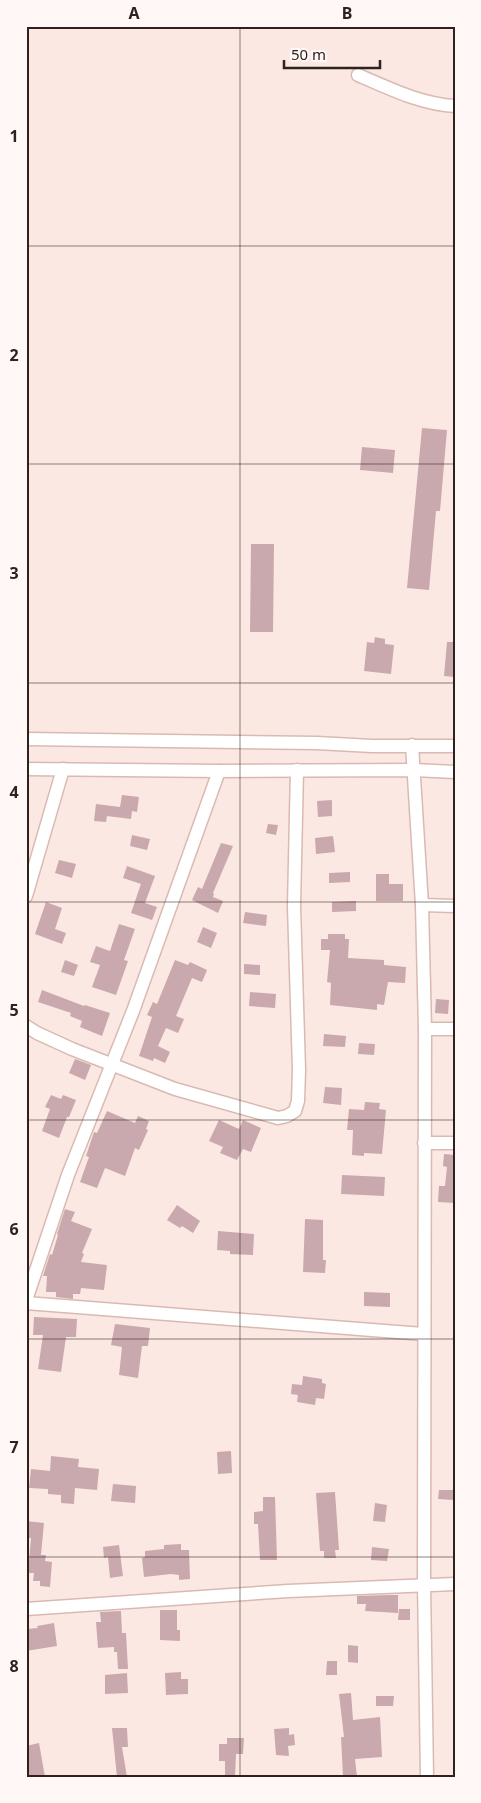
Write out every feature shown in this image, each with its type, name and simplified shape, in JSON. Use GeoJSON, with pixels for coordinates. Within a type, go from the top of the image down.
{"type":"FeatureCollection","features":[{"type":"Feature","properties":{"kind":"street"},"geometry":{"type":"LineString","coordinates":[[358,74],[410,96],[438,105],[455,106]]}},
{"type":"Feature","properties":{"kind":"street"},"geometry":{"type":"LineString","coordinates":[[26,739],[455,746]]}},
{"type":"Feature","properties":{"kind":"street"},"geometry":{"type":"LineString","coordinates":[[412,746],[422,905],[425,1029],[423,1334],[427,1777]]}},
{"type":"Feature","properties":{"kind":"street"},"geometry":{"type":"LineString","coordinates":[[26,769],[219,771],[414,770],[455,772]]}},
{"type":"Feature","properties":{"kind":"street"},"geometry":{"type":"LineString","coordinates":[[26,896],[63,769]]}},
{"type":"Feature","properties":{"kind":"street"},"geometry":{"type":"LineString","coordinates":[[26,1026],[63,1045],[175,1089],[278,1118],[288,1116],[294,1111],[298,1101],[299,1070],[294,906],[297,770]]}},
{"type":"Feature","properties":{"kind":"street"},"geometry":{"type":"LineString","coordinates":[[219,771],[133,1011],[68,1175],[26,1301],[423,1334]]}},
{"type":"Feature","properties":{"kind":"street"},"geometry":{"type":"LineString","coordinates":[[422,905],[455,906]]}},
{"type":"Feature","properties":{"kind":"street"},"geometry":{"type":"LineString","coordinates":[[425,1029],[455,1030]]}},
{"type":"Feature","properties":{"kind":"street"},"geometry":{"type":"LineString","coordinates":[[424,1143],[455,1144]]}},
{"type":"Feature","properties":{"kind":"street"},"geometry":{"type":"LineString","coordinates":[[26,1608],[288,1590],[455,1584]]}},
{"type":"Feature","properties":{"kind":"building"},"geometry":{"type":"Polygon","coordinates":[[[422,428],[447,430],[440,511],[436,511],[429,590],[407,588],[422,428]]]}},
{"type":"Feature","properties":{"kind":"building"},"geometry":{"type":"Polygon","coordinates":[[[362,447],[395,450],[393,473],[360,470],[362,447]]]}},
{"type":"Feature","properties":{"kind":"building"},"geometry":{"type":"Polygon","coordinates":[[[251,544],[274,544],[273,632],[250,632],[251,544]]]}},
{"type":"Feature","properties":{"kind":"building"},"geometry":{"type":"Polygon","coordinates":[[[375,637],[385,639],[385,644],[394,645],[391,674],[364,671],[367,642],[374,643],[375,637]]]}},
{"type":"Feature","properties":{"kind":"building"},"geometry":{"type":"Polygon","coordinates":[[[447,642],[455,642],[455,677],[444,676],[447,642]]]}},
{"type":"Feature","properties":{"kind":"building"},"geometry":{"type":"Polygon","coordinates":[[[122,795],[139,797],[137,812],[132,811],[131,819],[107,816],[106,822],[94,821],[96,804],[120,807],[122,795]]]}},
{"type":"Feature","properties":{"kind":"building"},"geometry":{"type":"Polygon","coordinates":[[[332,800],[332,816],[318,817],[317,801],[332,800]]]}},
{"type":"Feature","properties":{"kind":"building"},"geometry":{"type":"Polygon","coordinates":[[[268,824],[278,825],[276,835],[266,833],[268,824]]]}},
{"type":"Feature","properties":{"kind":"building"},"geometry":{"type":"Polygon","coordinates":[[[132,835],[150,839],[147,850],[130,846],[132,835]]]}},
{"type":"Feature","properties":{"kind":"building"},"geometry":{"type":"Polygon","coordinates":[[[333,836],[335,852],[316,854],[315,838],[333,836]]]}},
{"type":"Feature","properties":{"kind":"building"},"geometry":{"type":"Polygon","coordinates":[[[221,843],[233,846],[213,893],[213,897],[223,901],[218,913],[192,900],[198,887],[202,889],[221,843]]]}},
{"type":"Feature","properties":{"kind":"building"},"geometry":{"type":"Polygon","coordinates":[[[59,860],[76,864],[72,878],[55,873],[59,860]]]}},
{"type":"Feature","properties":{"kind":"building"},"geometry":{"type":"Polygon","coordinates":[[[127,866],[155,876],[145,903],[157,907],[152,920],[131,913],[141,884],[123,878],[127,866]]]}},
{"type":"Feature","properties":{"kind":"building"},"geometry":{"type":"Polygon","coordinates":[[[350,872],[350,882],[329,883],[329,873],[350,872]]]}},
{"type":"Feature","properties":{"kind":"building"},"geometry":{"type":"Polygon","coordinates":[[[376,874],[389,874],[389,884],[403,884],[403,901],[376,901],[376,874]]]}},
{"type":"Feature","properties":{"kind":"building"},"geometry":{"type":"Polygon","coordinates":[[[356,901],[356,911],[332,912],[332,902],[356,901]]]}},
{"type":"Feature","properties":{"kind":"building"},"geometry":{"type":"Polygon","coordinates":[[[46,902],[62,908],[55,929],[66,933],[62,944],[35,934],[46,902]]]}},
{"type":"Feature","properties":{"kind":"building"},"geometry":{"type":"Polygon","coordinates":[[[245,912],[267,915],[266,926],[243,923],[245,912]]]}},
{"type":"Feature","properties":{"kind":"building"},"geometry":{"type":"Polygon","coordinates":[[[119,924],[135,929],[124,960],[128,961],[116,995],[92,987],[100,965],[90,962],[96,946],[110,951],[119,924]]]}},
{"type":"Feature","properties":{"kind":"building"},"geometry":{"type":"Polygon","coordinates":[[[203,927],[217,933],[211,948],[197,942],[203,927]]]}},
{"type":"Feature","properties":{"kind":"building"},"geometry":{"type":"Polygon","coordinates":[[[328,934],[345,934],[345,939],[349,939],[348,958],[384,960],[384,965],[406,967],[405,983],[388,982],[384,1005],[377,1004],[377,1010],[330,1005],[331,983],[327,982],[330,950],[321,950],[321,939],[328,939],[328,934]]]}},
{"type":"Feature","properties":{"kind":"building"},"geometry":{"type":"Polygon","coordinates":[[[65,960],[78,965],[74,976],[61,972],[65,960]]]}},
{"type":"Feature","properties":{"kind":"building"},"geometry":{"type":"Polygon","coordinates":[[[175,960],[188,965],[190,962],[207,970],[202,982],[192,978],[176,1016],[184,1019],[178,1033],[166,1028],[158,1046],[170,1052],[165,1063],[154,1058],[153,1061],[139,1056],[152,1017],[147,1015],[153,1002],[157,1004],[175,960]]]}},
{"type":"Feature","properties":{"kind":"building"},"geometry":{"type":"Polygon","coordinates":[[[244,964],[260,965],[260,975],[244,974],[244,964]]]}},
{"type":"Feature","properties":{"kind":"building"},"geometry":{"type":"Polygon","coordinates":[[[42,990],[84,1006],[110,1013],[102,1036],[80,1027],[82,1021],[70,1016],[71,1013],[38,1002],[42,990]]]}},
{"type":"Feature","properties":{"kind":"building"},"geometry":{"type":"Polygon","coordinates":[[[250,992],[276,994],[275,1008],[249,1006],[250,992]]]}},
{"type":"Feature","properties":{"kind":"building"},"geometry":{"type":"Polygon","coordinates":[[[436,999],[449,1000],[448,1014],[435,1013],[436,999]]]}},
{"type":"Feature","properties":{"kind":"building"},"geometry":{"type":"Polygon","coordinates":[[[324,1034],[346,1036],[345,1047],[323,1046],[324,1034]]]}},
{"type":"Feature","properties":{"kind":"building"},"geometry":{"type":"Polygon","coordinates":[[[359,1043],[375,1044],[374,1055],[358,1054],[359,1043]]]}},
{"type":"Feature","properties":{"kind":"building"},"geometry":{"type":"Polygon","coordinates":[[[75,1059],[91,1065],[85,1080],[69,1073],[75,1059]]]}},
{"type":"Feature","properties":{"kind":"building"},"geometry":{"type":"Polygon","coordinates":[[[325,1087],[342,1088],[341,1105],[323,1103],[325,1087]]]}},
{"type":"Feature","properties":{"kind":"building"},"geometry":{"type":"Polygon","coordinates":[[[51,1095],[61,1099],[63,1095],[76,1100],[59,1138],[42,1131],[50,1109],[45,1107],[51,1095]]]}},
{"type":"Feature","properties":{"kind":"building"},"geometry":{"type":"Polygon","coordinates":[[[365,1102],[380,1103],[379,1109],[386,1110],[382,1154],[364,1153],[364,1156],[352,1155],[353,1130],[347,1130],[349,1109],[364,1110],[365,1102]]]}},
{"type":"Feature","properties":{"kind":"building"},"geometry":{"type":"Polygon","coordinates":[[[107,1111],[135,1123],[138,1116],[149,1121],[146,1129],[148,1130],[139,1150],[135,1148],[125,1176],[105,1168],[97,1188],[80,1182],[89,1157],[86,1156],[94,1132],[97,1133],[107,1111]]]}},
{"type":"Feature","properties":{"kind":"building"},"geometry":{"type":"Polygon","coordinates":[[[219,1120],[239,1129],[243,1120],[261,1128],[251,1152],[243,1149],[237,1160],[220,1153],[223,1147],[209,1141],[219,1120]]]}},
{"type":"Feature","properties":{"kind":"building"},"geometry":{"type":"Polygon","coordinates":[[[444,1154],[455,1155],[455,1203],[438,1202],[439,1186],[445,1186],[447,1167],[443,1166],[444,1154]]]}},
{"type":"Feature","properties":{"kind":"building"},"geometry":{"type":"Polygon","coordinates":[[[342,1175],[385,1177],[384,1196],[341,1194],[342,1175]]]}},
{"type":"Feature","properties":{"kind":"building"},"geometry":{"type":"Polygon","coordinates":[[[177,1205],[200,1221],[193,1233],[167,1220],[177,1205]]]}},
{"type":"Feature","properties":{"kind":"building"},"geometry":{"type":"Polygon","coordinates":[[[65,1209],[75,1212],[71,1221],[92,1229],[82,1253],[84,1254],[81,1262],[107,1265],[104,1290],[81,1288],[80,1294],[73,1294],[73,1299],[56,1297],[56,1292],[46,1292],[47,1276],[43,1276],[50,1254],[52,1255],[65,1209]]]}},
{"type":"Feature","properties":{"kind":"building"},"geometry":{"type":"Polygon","coordinates":[[[305,1219],[323,1220],[323,1260],[326,1260],[325,1273],[303,1272],[305,1219]]]}},
{"type":"Feature","properties":{"kind":"building"},"geometry":{"type":"Polygon","coordinates":[[[218,1231],[254,1234],[253,1255],[230,1254],[230,1251],[217,1250],[218,1231]]]}},
{"type":"Feature","properties":{"kind":"building"},"geometry":{"type":"Polygon","coordinates":[[[364,1292],[390,1293],[390,1307],[364,1306],[364,1292]]]}},
{"type":"Feature","properties":{"kind":"building"},"geometry":{"type":"Polygon","coordinates":[[[34,1317],[77,1319],[76,1337],[66,1337],[61,1372],[38,1369],[43,1335],[33,1335],[34,1317]]]}},
{"type":"Feature","properties":{"kind":"building"},"geometry":{"type":"Polygon","coordinates":[[[115,1324],[150,1328],[148,1346],[142,1346],[138,1378],[119,1375],[122,1347],[111,1345],[115,1324]]]}},
{"type":"Feature","properties":{"kind":"building"},"geometry":{"type":"Polygon","coordinates":[[[303,1376],[322,1379],[322,1383],[326,1384],[324,1399],[316,1398],[315,1405],[297,1402],[298,1395],[291,1394],[292,1384],[302,1385],[303,1376]]]}},
{"type":"Feature","properties":{"kind":"building"},"geometry":{"type":"Polygon","coordinates":[[[231,1451],[232,1473],[218,1474],[217,1452],[231,1451]]]}},
{"type":"Feature","properties":{"kind":"building"},"geometry":{"type":"Polygon","coordinates":[[[51,1456],[79,1459],[78,1467],[99,1469],[97,1490],[75,1488],[74,1504],[61,1503],[61,1495],[48,1494],[48,1489],[29,1488],[31,1469],[50,1471],[51,1456]]]}},
{"type":"Feature","properties":{"kind":"building"},"geometry":{"type":"Polygon","coordinates":[[[113,1484],[136,1486],[135,1503],[111,1501],[113,1484]]]}},
{"type":"Feature","properties":{"kind":"building"},"geometry":{"type":"Polygon","coordinates":[[[439,1490],[453,1490],[453,1500],[438,1499],[439,1490]]]}},
{"type":"Feature","properties":{"kind":"building"},"geometry":{"type":"Polygon","coordinates":[[[335,1492],[339,1550],[335,1550],[336,1558],[324,1558],[324,1551],[320,1551],[316,1493],[335,1492]]]}},
{"type":"Feature","properties":{"kind":"building"},"geometry":{"type":"Polygon","coordinates":[[[263,1497],[275,1497],[277,1560],[260,1560],[258,1524],[254,1524],[254,1512],[263,1511],[263,1497]]]}},
{"type":"Feature","properties":{"kind":"building"},"geometry":{"type":"Polygon","coordinates":[[[375,1503],[387,1505],[385,1522],[373,1521],[375,1503]]]}},
{"type":"Feature","properties":{"kind":"building"},"geometry":{"type":"Polygon","coordinates":[[[26,1521],[44,1523],[41,1555],[46,1555],[45,1561],[52,1562],[50,1587],[40,1586],[40,1581],[33,1581],[34,1573],[28,1573],[31,1538],[26,1538],[26,1521]]]}},
{"type":"Feature","properties":{"kind":"building"},"geometry":{"type":"Polygon","coordinates":[[[181,1544],[181,1550],[189,1550],[190,1579],[179,1580],[179,1575],[171,1574],[144,1577],[142,1558],[145,1557],[145,1551],[164,1549],[164,1545],[181,1544]]]}},
{"type":"Feature","properties":{"kind":"building"},"geometry":{"type":"Polygon","coordinates":[[[119,1545],[123,1576],[110,1578],[108,1557],[104,1558],[103,1547],[119,1545]]]}},
{"type":"Feature","properties":{"kind":"building"},"geometry":{"type":"Polygon","coordinates":[[[372,1547],[389,1549],[387,1561],[371,1560],[372,1547]]]}},
{"type":"Feature","properties":{"kind":"building"},"geometry":{"type":"Polygon","coordinates":[[[398,1595],[398,1613],[365,1611],[366,1604],[357,1604],[357,1596],[398,1595]]]}},
{"type":"Feature","properties":{"kind":"building"},"geometry":{"type":"Polygon","coordinates":[[[399,1609],[410,1609],[410,1620],[398,1620],[399,1609]]]}},
{"type":"Feature","properties":{"kind":"building"},"geometry":{"type":"Polygon","coordinates":[[[160,1610],[177,1610],[177,1630],[180,1630],[180,1641],[160,1640],[160,1610]]]}},
{"type":"Feature","properties":{"kind":"building"},"geometry":{"type":"Polygon","coordinates":[[[121,1611],[122,1633],[126,1633],[128,1669],[118,1669],[117,1652],[114,1652],[114,1647],[98,1648],[96,1622],[101,1622],[100,1612],[121,1611]]]}},
{"type":"Feature","properties":{"kind":"building"},"geometry":{"type":"Polygon","coordinates":[[[54,1623],[57,1646],[26,1651],[26,1629],[38,1628],[37,1626],[54,1623]]]}},
{"type":"Feature","properties":{"kind":"building"},"geometry":{"type":"Polygon","coordinates":[[[348,1645],[358,1646],[358,1663],[348,1662],[348,1645]]]}},
{"type":"Feature","properties":{"kind":"building"},"geometry":{"type":"Polygon","coordinates":[[[327,1661],[337,1661],[337,1675],[326,1675],[327,1661]]]}},
{"type":"Feature","properties":{"kind":"building"},"geometry":{"type":"Polygon","coordinates":[[[181,1672],[181,1679],[188,1679],[188,1694],[166,1695],[165,1673],[181,1672]]]}},
{"type":"Feature","properties":{"kind":"building"},"geometry":{"type":"Polygon","coordinates":[[[127,1673],[128,1693],[105,1694],[105,1675],[127,1673]]]}},
{"type":"Feature","properties":{"kind":"building"},"geometry":{"type":"Polygon","coordinates":[[[351,1693],[353,1720],[380,1717],[382,1757],[355,1759],[357,1777],[343,1777],[341,1737],[344,1737],[339,1694],[351,1693]]]}},
{"type":"Feature","properties":{"kind":"building"},"geometry":{"type":"Polygon","coordinates":[[[376,1696],[394,1696],[393,1706],[376,1706],[376,1696]]]}},
{"type":"Feature","properties":{"kind":"building"},"geometry":{"type":"Polygon","coordinates":[[[112,1728],[127,1728],[128,1747],[122,1747],[127,1777],[117,1777],[112,1728]]]}},
{"type":"Feature","properties":{"kind":"building"},"geometry":{"type":"Polygon","coordinates":[[[289,1728],[289,1735],[294,1734],[295,1745],[288,1746],[289,1756],[276,1755],[274,1729],[289,1728]]]}},
{"type":"Feature","properties":{"kind":"building"},"geometry":{"type":"Polygon","coordinates":[[[227,1738],[244,1738],[243,1754],[236,1754],[235,1777],[225,1777],[225,1761],[219,1761],[219,1744],[227,1744],[227,1738]]]}},
{"type":"Feature","properties":{"kind":"building"},"geometry":{"type":"Polygon","coordinates":[[[39,1743],[45,1777],[26,1777],[26,1746],[39,1743]]]}}]}
